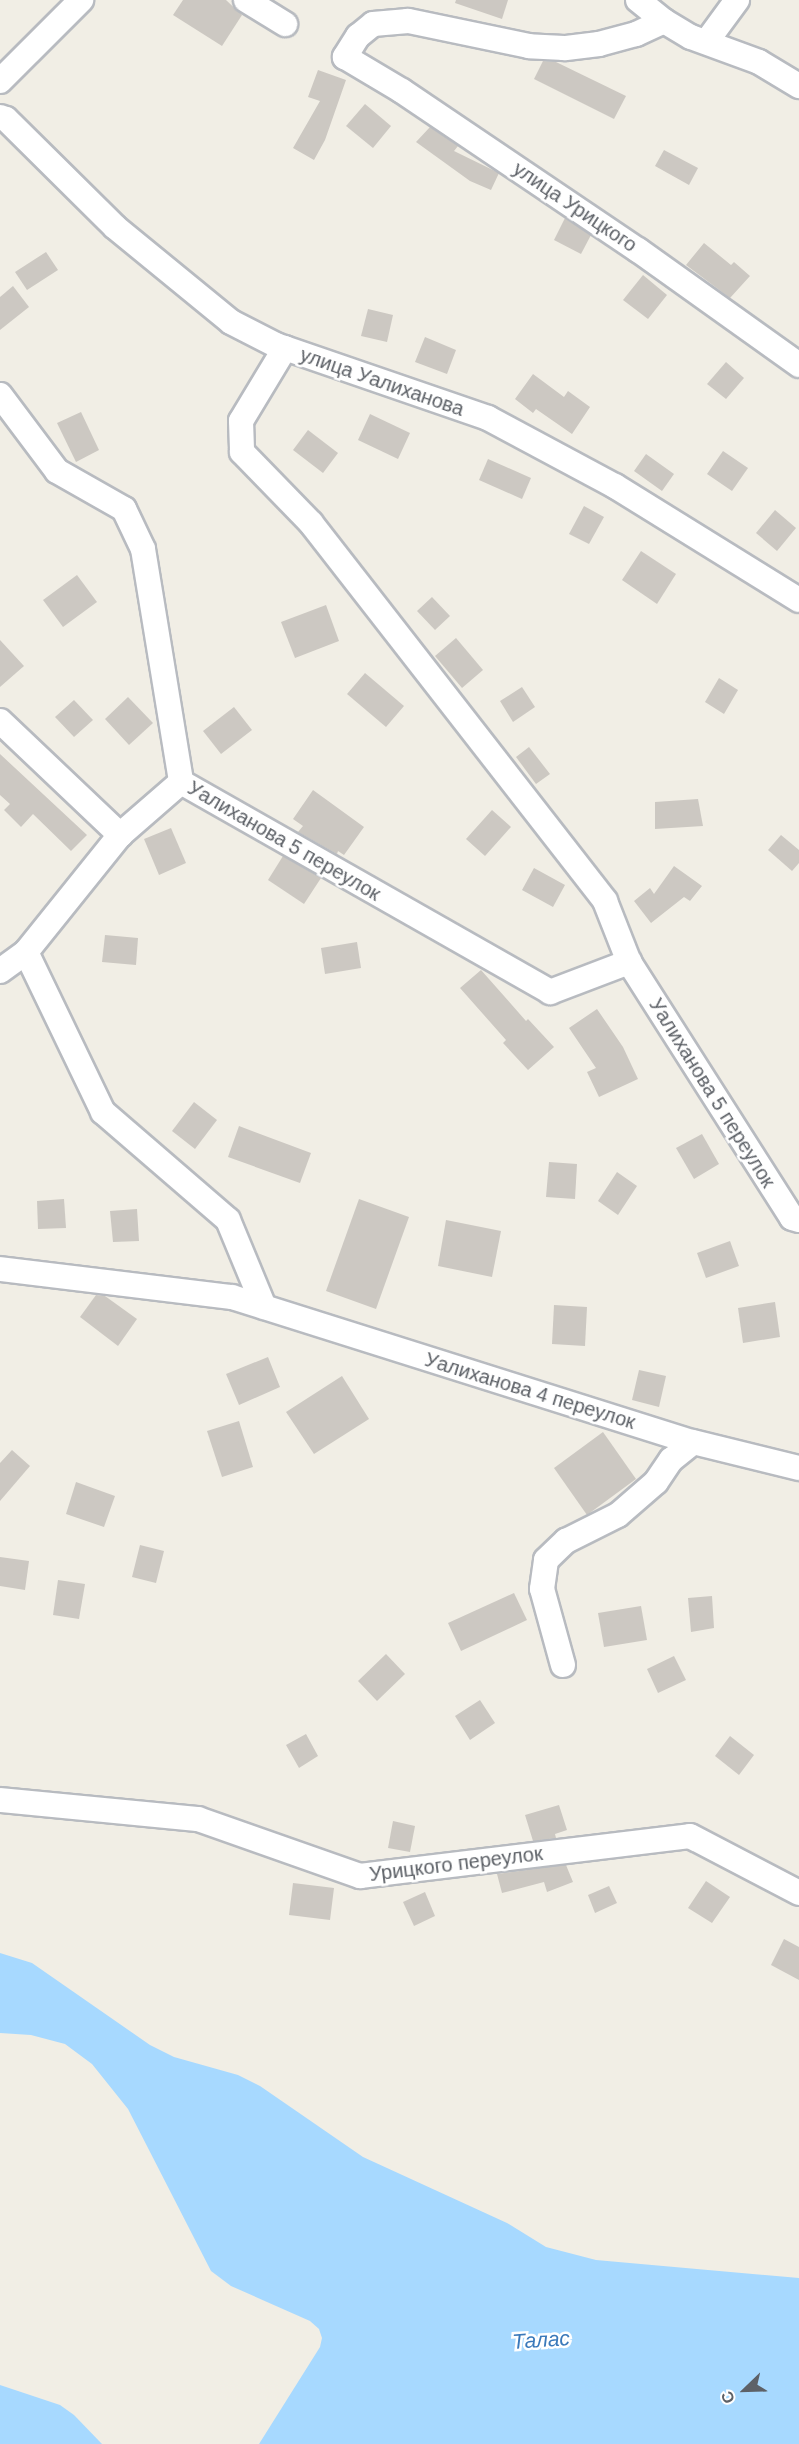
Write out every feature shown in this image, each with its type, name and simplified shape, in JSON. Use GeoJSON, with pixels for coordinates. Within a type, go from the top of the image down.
{"type":"FeatureCollection","features":[{"type":"Feature","properties":{"kind":"street"},"geometry":{"type":"LineString","coordinates":[[0,81],[81,0]]}},
{"type":"Feature","properties":{"kind":"street"},"geometry":{"type":"LineString","coordinates":[[246,0],[285,24]]}},
{"type":"Feature","properties":{"kind":"street"},"geometry":{"type":"LineString","coordinates":[[638,0],[664,21],[691,37],[759,62],[799,86]]}},
{"type":"Feature","properties":{"kind":"street"},"geometry":{"type":"LineString","coordinates":[[707,41],[737,0]]}},
{"type":"Feature","properties":{"kind":"street","name":"улица Урицкого"},"geometry":{"type":"LineString","coordinates":[[664,21],[636,34],[599,44],[564,48],[530,46],[408,21],[373,24],[358,36],[345,57],[402,91],[618,236],[799,365]]}},
{"type":"Feature","properties":{"kind":"street","name":"улица Уалиханова"},"geometry":{"type":"LineString","coordinates":[[0,117],[6,119],[115,227],[231,322],[285,348],[488,418],[615,486],[799,600]]}},
{"type":"Feature","properties":{"kind":"street","name":"Уалиханова 5 переулок"},"geometry":{"type":"LineString","coordinates":[[285,348],[241,421],[242,452],[311,523],[605,901],[629,962],[792,1218],[799,1220]]}},
{"type":"Feature","properties":{"kind":"street","name":"Уалиханова 5 переулок"},"geometry":{"type":"LineString","coordinates":[[0,395],[57,471],[124,509],[143,549],[181,782],[550,992],[629,962]]}},
{"type":"Feature","properties":{"kind":"street"},"geometry":{"type":"LineString","coordinates":[[0,721],[120,835]]}},
{"type":"Feature","properties":{"kind":"street"},"geometry":{"type":"LineString","coordinates":[[0,970],[26,952],[120,835],[181,782]]}},
{"type":"Feature","properties":{"kind":"street"},"geometry":{"type":"LineString","coordinates":[[26,952],[103,1112],[228,1220],[264,1307]]}},
{"type":"Feature","properties":{"kind":"street","name":"Уалиханова 4 переулок"},"geometry":{"type":"LineString","coordinates":[[0,1269],[232,1297],[693,1442],[799,1468]]}},
{"type":"Feature","properties":{"kind":"street"},"geometry":{"type":"LineString","coordinates":[[563,1665],[542,1589],[546,1560],[566,1540],[618,1515],[656,1482],[671,1460],[693,1442]]}},
{"type":"Feature","properties":{"kind":"street","name":"Урицкого переулок"},"geometry":{"type":"LineString","coordinates":[[0,1800],[198,1819],[360,1876],[690,1836],[799,1893]]}},
{"type":"Feature","properties":{"kind":"water","name":"Талас"},"geometry":{"type":"Polygon","coordinates":[[[0,1953],[32,1963],[150,2045],[174,2057],[238,2075],[260,2086],[363,2157],[507,2223],[546,2247],[596,2260],[799,2278],[799,2444],[259,2444],[320,2347],[322,2338],[319,2329],[310,2321],[231,2286],[211,2271],[128,2109],[92,2064],[65,2044],[31,2035],[0,2033],[0,1953]]]}},
{"type":"Feature","properties":{"kind":"water"},"geometry":{"type":"Polygon","coordinates":[[[0,2385],[60,2405],[74,2415],[102,2444],[0,2444],[0,2385]]]}},
{"type":"Feature","properties":{"kind":"building"},"geometry":{"type":"Polygon","coordinates":[[[183,0],[226,0],[242,15],[222,46],[173,15],[183,0]]]}},
{"type":"Feature","properties":{"kind":"building"},"geometry":{"type":"Polygon","coordinates":[[[456,0],[508,0],[502,19],[455,3],[456,0]]]}},
{"type":"Feature","properties":{"kind":"building"},"geometry":{"type":"Polygon","coordinates":[[[543,61],[556,62],[626,96],[614,119],[534,79],[543,61]]]}},
{"type":"Feature","properties":{"kind":"building"},"geometry":{"type":"Polygon","coordinates":[[[318,70],[346,80],[325,140],[314,160],[293,148],[320,101],[308,97],[318,70]]]}},
{"type":"Feature","properties":{"kind":"building"},"geometry":{"type":"Polygon","coordinates":[[[365,104],[391,126],[373,148],[346,126],[365,104]]]}},
{"type":"Feature","properties":{"kind":"building"},"geometry":{"type":"Polygon","coordinates":[[[430,127],[458,146],[454,151],[499,173],[491,190],[470,181],[416,142],[430,127]]]}},
{"type":"Feature","properties":{"kind":"building"},"geometry":{"type":"Polygon","coordinates":[[[664,150],[698,168],[689,185],[655,166],[664,150]]]}},
{"type":"Feature","properties":{"kind":"building"},"geometry":{"type":"Polygon","coordinates":[[[565,218],[591,235],[581,254],[554,240],[565,218]]]}},
{"type":"Feature","properties":{"kind":"building"},"geometry":{"type":"Polygon","coordinates":[[[704,243],[731,265],[734,262],[750,276],[730,298],[686,265],[704,243]]]}},
{"type":"Feature","properties":{"kind":"building"},"geometry":{"type":"Polygon","coordinates":[[[46,252],[58,270],[27,290],[15,272],[46,252]]]}},
{"type":"Feature","properties":{"kind":"building"},"geometry":{"type":"Polygon","coordinates":[[[643,275],[667,295],[648,319],[623,300],[643,275]]]}},
{"type":"Feature","properties":{"kind":"building"},"geometry":{"type":"Polygon","coordinates":[[[13,286],[29,307],[0,330],[0,297],[13,286]]]}},
{"type":"Feature","properties":{"kind":"building"},"geometry":{"type":"Polygon","coordinates":[[[368,309],[393,315],[387,342],[361,336],[368,309]]]}},
{"type":"Feature","properties":{"kind":"building"},"geometry":{"type":"Polygon","coordinates":[[[425,337],[456,350],[447,374],[415,362],[425,337]]]}},
{"type":"Feature","properties":{"kind":"building"},"geometry":{"type":"Polygon","coordinates":[[[726,362],[744,378],[726,399],[707,384],[726,362]]]}},
{"type":"Feature","properties":{"kind":"building"},"geometry":{"type":"Polygon","coordinates":[[[533,374],[564,397],[568,391],[590,407],[572,434],[536,409],[533,413],[515,399],[533,374]]]}},
{"type":"Feature","properties":{"kind":"building"},"geometry":{"type":"Polygon","coordinates":[[[81,412],[99,450],[76,462],[57,423],[81,412]]]}},
{"type":"Feature","properties":{"kind":"building"},"geometry":{"type":"Polygon","coordinates":[[[370,414],[410,433],[398,459],[358,440],[370,414]]]}},
{"type":"Feature","properties":{"kind":"building"},"geometry":{"type":"Polygon","coordinates":[[[308,430],[338,453],[323,473],[293,450],[308,430]]]}},
{"type":"Feature","properties":{"kind":"building"},"geometry":{"type":"Polygon","coordinates":[[[723,451],[748,468],[732,491],[707,474],[723,451]]]}},
{"type":"Feature","properties":{"kind":"building"},"geometry":{"type":"Polygon","coordinates":[[[646,454],[674,474],[662,491],[634,471],[646,454]]]}},
{"type":"Feature","properties":{"kind":"building"},"geometry":{"type":"Polygon","coordinates":[[[488,459],[531,478],[522,499],[479,480],[488,459]]]}},
{"type":"Feature","properties":{"kind":"building"},"geometry":{"type":"Polygon","coordinates":[[[584,506],[604,517],[589,544],[569,534],[584,506]]]}},
{"type":"Feature","properties":{"kind":"building"},"geometry":{"type":"Polygon","coordinates":[[[775,510],[796,528],[777,551],[756,533],[775,510]]]}},
{"type":"Feature","properties":{"kind":"building"},"geometry":{"type":"Polygon","coordinates":[[[641,551],[676,574],[657,604],[622,580],[641,551]]]}},
{"type":"Feature","properties":{"kind":"building"},"geometry":{"type":"Polygon","coordinates":[[[77,575],[97,602],[63,627],[43,600],[77,575]]]}},
{"type":"Feature","properties":{"kind":"building"},"geometry":{"type":"Polygon","coordinates":[[[432,597],[450,616],[435,630],[417,611],[432,597]]]}},
{"type":"Feature","properties":{"kind":"building"},"geometry":{"type":"Polygon","coordinates":[[[326,605],[339,641],[295,658],[281,622],[326,605]]]}},
{"type":"Feature","properties":{"kind":"building"},"geometry":{"type":"Polygon","coordinates":[[[456,638],[483,670],[462,688],[435,656],[456,638]]]}},
{"type":"Feature","properties":{"kind":"building"},"geometry":{"type":"Polygon","coordinates":[[[0,640],[24,666],[0,687],[0,640]]]}},
{"type":"Feature","properties":{"kind":"building"},"geometry":{"type":"Polygon","coordinates":[[[365,673],[404,706],[386,727],[347,694],[365,673]]]}},
{"type":"Feature","properties":{"kind":"building"},"geometry":{"type":"Polygon","coordinates":[[[719,678],[738,690],[724,714],[705,702],[719,678]]]}},
{"type":"Feature","properties":{"kind":"building"},"geometry":{"type":"Polygon","coordinates":[[[522,687],[535,707],[513,722],[500,701],[522,687]]]}},
{"type":"Feature","properties":{"kind":"building"},"geometry":{"type":"Polygon","coordinates":[[[128,697],[153,723],[129,745],[105,719],[128,697]]]}},
{"type":"Feature","properties":{"kind":"building"},"geometry":{"type":"Polygon","coordinates":[[[74,700],[93,720],[74,737],[55,717],[74,700]]]}},
{"type":"Feature","properties":{"kind":"building"},"geometry":{"type":"Polygon","coordinates":[[[234,707],[252,730],[221,754],[203,731],[234,707]]]}},
{"type":"Feature","properties":{"kind":"building"},"geometry":{"type":"Polygon","coordinates":[[[529,747],[550,774],[536,784],[516,757],[529,747]]]}},
{"type":"Feature","properties":{"kind":"building"},"geometry":{"type":"Polygon","coordinates":[[[0,754],[87,835],[71,851],[33,814],[21,827],[4,810],[10,804],[0,795],[0,754]]]}},
{"type":"Feature","properties":{"kind":"building"},"geometry":{"type":"Polygon","coordinates":[[[313,790],[364,827],[344,855],[338,851],[337,854],[298,832],[303,826],[293,819],[313,790]]]}},
{"type":"Feature","properties":{"kind":"building"},"geometry":{"type":"Polygon","coordinates":[[[698,799],[703,826],[655,829],[655,802],[698,799]]]}},
{"type":"Feature","properties":{"kind":"building"},"geometry":{"type":"Polygon","coordinates":[[[492,810],[511,827],[485,856],[466,839],[492,810]]]}},
{"type":"Feature","properties":{"kind":"building"},"geometry":{"type":"Polygon","coordinates":[[[171,828],[186,863],[159,875],[144,839],[171,828]]]}},
{"type":"Feature","properties":{"kind":"building"},"geometry":{"type":"Polygon","coordinates":[[[781,835],[799,850],[799,863],[792,871],[768,850],[781,835]]]}},
{"type":"Feature","properties":{"kind":"building"},"geometry":{"type":"Polygon","coordinates":[[[283,856],[321,878],[304,904],[268,880],[283,856]]]}},
{"type":"Feature","properties":{"kind":"building"},"geometry":{"type":"Polygon","coordinates":[[[674,866],[702,886],[690,901],[684,897],[651,923],[634,901],[650,888],[654,894],[674,866]]]}},
{"type":"Feature","properties":{"kind":"building"},"geometry":{"type":"Polygon","coordinates":[[[534,868],[565,885],[553,907],[522,890],[534,868]]]}},
{"type":"Feature","properties":{"kind":"building"},"geometry":{"type":"Polygon","coordinates":[[[105,935],[138,938],[136,965],[102,962],[105,935]]]}},
{"type":"Feature","properties":{"kind":"building"},"geometry":{"type":"Polygon","coordinates":[[[357,942],[361,968],[325,974],[321,948],[357,942]]]}},
{"type":"Feature","properties":{"kind":"building"},"geometry":{"type":"Polygon","coordinates":[[[481,970],[526,1021],[528,1019],[554,1047],[528,1070],[503,1043],[506,1040],[460,988],[481,970]]]}},
{"type":"Feature","properties":{"kind":"building"},"geometry":{"type":"Polygon","coordinates":[[[597,1009],[623,1047],[638,1079],[599,1097],[587,1072],[596,1068],[569,1028],[597,1009]]]}},
{"type":"Feature","properties":{"kind":"building"},"geometry":{"type":"Polygon","coordinates":[[[194,1102],[217,1120],[195,1149],[172,1131],[194,1102]]]}},
{"type":"Feature","properties":{"kind":"building"},"geometry":{"type":"Polygon","coordinates":[[[239,1126],[311,1153],[300,1183],[228,1157],[239,1126]]]}},
{"type":"Feature","properties":{"kind":"building"},"geometry":{"type":"Polygon","coordinates":[[[702,1134],[719,1164],[694,1179],[676,1148],[702,1134]]]}},
{"type":"Feature","properties":{"kind":"building"},"geometry":{"type":"Polygon","coordinates":[[[549,1162],[577,1164],[575,1199],[546,1197],[549,1162]]]}},
{"type":"Feature","properties":{"kind":"building"},"geometry":{"type":"Polygon","coordinates":[[[617,1172],[637,1186],[618,1215],[598,1201],[617,1172]]]}},
{"type":"Feature","properties":{"kind":"building"},"geometry":{"type":"Polygon","coordinates":[[[64,1199],[66,1228],[38,1229],[37,1201],[64,1199]]]}},
{"type":"Feature","properties":{"kind":"building"},"geometry":{"type":"Polygon","coordinates":[[[359,1199],[409,1217],[376,1309],[326,1291],[359,1199]]]}},
{"type":"Feature","properties":{"kind":"building"},"geometry":{"type":"Polygon","coordinates":[[[137,1209],[139,1241],[113,1242],[110,1211],[137,1209]]]}},
{"type":"Feature","properties":{"kind":"building"},"geometry":{"type":"Polygon","coordinates":[[[446,1220],[501,1231],[492,1277],[438,1266],[446,1220]]]}},
{"type":"Feature","properties":{"kind":"building"},"geometry":{"type":"Polygon","coordinates":[[[730,1241],[739,1266],[706,1278],[697,1253],[730,1241]]]}},
{"type":"Feature","properties":{"kind":"building"},"geometry":{"type":"Polygon","coordinates":[[[96,1295],[105,1296],[137,1319],[118,1346],[80,1317],[96,1295]]]}},
{"type":"Feature","properties":{"kind":"building"},"geometry":{"type":"Polygon","coordinates":[[[775,1302],[780,1337],[743,1343],[738,1308],[775,1302]]]}},
{"type":"Feature","properties":{"kind":"building"},"geometry":{"type":"Polygon","coordinates":[[[554,1305],[587,1307],[585,1346],[552,1344],[554,1305]]]}},
{"type":"Feature","properties":{"kind":"building"},"geometry":{"type":"Polygon","coordinates":[[[268,1357],[280,1387],[239,1405],[226,1374],[268,1357]]]}},
{"type":"Feature","properties":{"kind":"building"},"geometry":{"type":"Polygon","coordinates":[[[639,1370],[666,1376],[659,1407],[632,1400],[639,1370]]]}},
{"type":"Feature","properties":{"kind":"building"},"geometry":{"type":"Polygon","coordinates":[[[342,1376],[369,1419],[314,1454],[286,1412],[342,1376]]]}},
{"type":"Feature","properties":{"kind":"building"},"geometry":{"type":"Polygon","coordinates":[[[239,1421],[253,1467],[222,1477],[207,1431],[239,1421]]]}},
{"type":"Feature","properties":{"kind":"building"},"geometry":{"type":"Polygon","coordinates":[[[603,1432],[636,1479],[587,1515],[554,1468],[603,1432]]]}},
{"type":"Feature","properties":{"kind":"building"},"geometry":{"type":"Polygon","coordinates":[[[12,1450],[30,1466],[0,1501],[0,1463],[12,1450]]]}},
{"type":"Feature","properties":{"kind":"building"},"geometry":{"type":"Polygon","coordinates":[[[76,1482],[115,1496],[104,1527],[66,1514],[76,1482]]]}},
{"type":"Feature","properties":{"kind":"building"},"geometry":{"type":"Polygon","coordinates":[[[140,1545],[164,1551],[156,1583],[132,1577],[140,1545]]]}},
{"type":"Feature","properties":{"kind":"building"},"geometry":{"type":"Polygon","coordinates":[[[0,1557],[29,1561],[25,1590],[0,1586],[0,1557]]]}},
{"type":"Feature","properties":{"kind":"building"},"geometry":{"type":"Polygon","coordinates":[[[58,1580],[85,1584],[79,1619],[53,1615],[58,1580]]]}},
{"type":"Feature","properties":{"kind":"building"},"geometry":{"type":"Polygon","coordinates":[[[514,1593],[527,1620],[461,1651],[448,1623],[514,1593]]]}},
{"type":"Feature","properties":{"kind":"building"},"geometry":{"type":"Polygon","coordinates":[[[712,1596],[714,1628],[691,1632],[688,1598],[712,1596]]]}},
{"type":"Feature","properties":{"kind":"building"},"geometry":{"type":"Polygon","coordinates":[[[641,1606],[647,1640],[604,1647],[598,1613],[641,1606]]]}},
{"type":"Feature","properties":{"kind":"building"},"geometry":{"type":"Polygon","coordinates":[[[386,1654],[405,1674],[377,1701],[358,1681],[386,1654]]]}},
{"type":"Feature","properties":{"kind":"building"},"geometry":{"type":"Polygon","coordinates":[[[674,1656],[686,1680],[658,1693],[647,1669],[674,1656]]]}},
{"type":"Feature","properties":{"kind":"building"},"geometry":{"type":"Polygon","coordinates":[[[480,1700],[495,1723],[470,1740],[455,1716],[480,1700]]]}},
{"type":"Feature","properties":{"kind":"building"},"geometry":{"type":"Polygon","coordinates":[[[306,1734],[318,1756],[299,1768],[286,1745],[306,1734]]]}},
{"type":"Feature","properties":{"kind":"building"},"geometry":{"type":"Polygon","coordinates":[[[730,1736],[754,1755],[739,1775],[715,1756],[730,1736]]]}},
{"type":"Feature","properties":{"kind":"building"},"geometry":{"type":"Polygon","coordinates":[[[559,1805],[567,1830],[555,1834],[556,1838],[533,1841],[525,1815],[559,1805]]]}},
{"type":"Feature","properties":{"kind":"building"},"geometry":{"type":"Polygon","coordinates":[[[393,1821],[415,1826],[410,1852],[388,1848],[393,1821]]]}},
{"type":"Feature","properties":{"kind":"building"},"geometry":{"type":"Polygon","coordinates":[[[566,1865],[573,1882],[547,1892],[544,1882],[502,1893],[497,1874],[566,1865]]]}},
{"type":"Feature","properties":{"kind":"building"},"geometry":{"type":"Polygon","coordinates":[[[706,1881],[730,1897],[712,1923],[688,1908],[706,1881]]]}},
{"type":"Feature","properties":{"kind":"building"},"geometry":{"type":"Polygon","coordinates":[[[293,1883],[334,1888],[330,1920],[289,1915],[293,1883]]]}},
{"type":"Feature","properties":{"kind":"building"},"geometry":{"type":"Polygon","coordinates":[[[609,1886],[617,1903],[595,1913],[588,1895],[609,1886]]]}},
{"type":"Feature","properties":{"kind":"building"},"geometry":{"type":"Polygon","coordinates":[[[425,1892],[435,1916],[414,1926],[403,1902],[425,1892]]]}},
{"type":"Feature","properties":{"kind":"building"},"geometry":{"type":"Polygon","coordinates":[[[784,1939],[799,1947],[799,1980],[771,1965],[784,1939]]]}}]}
